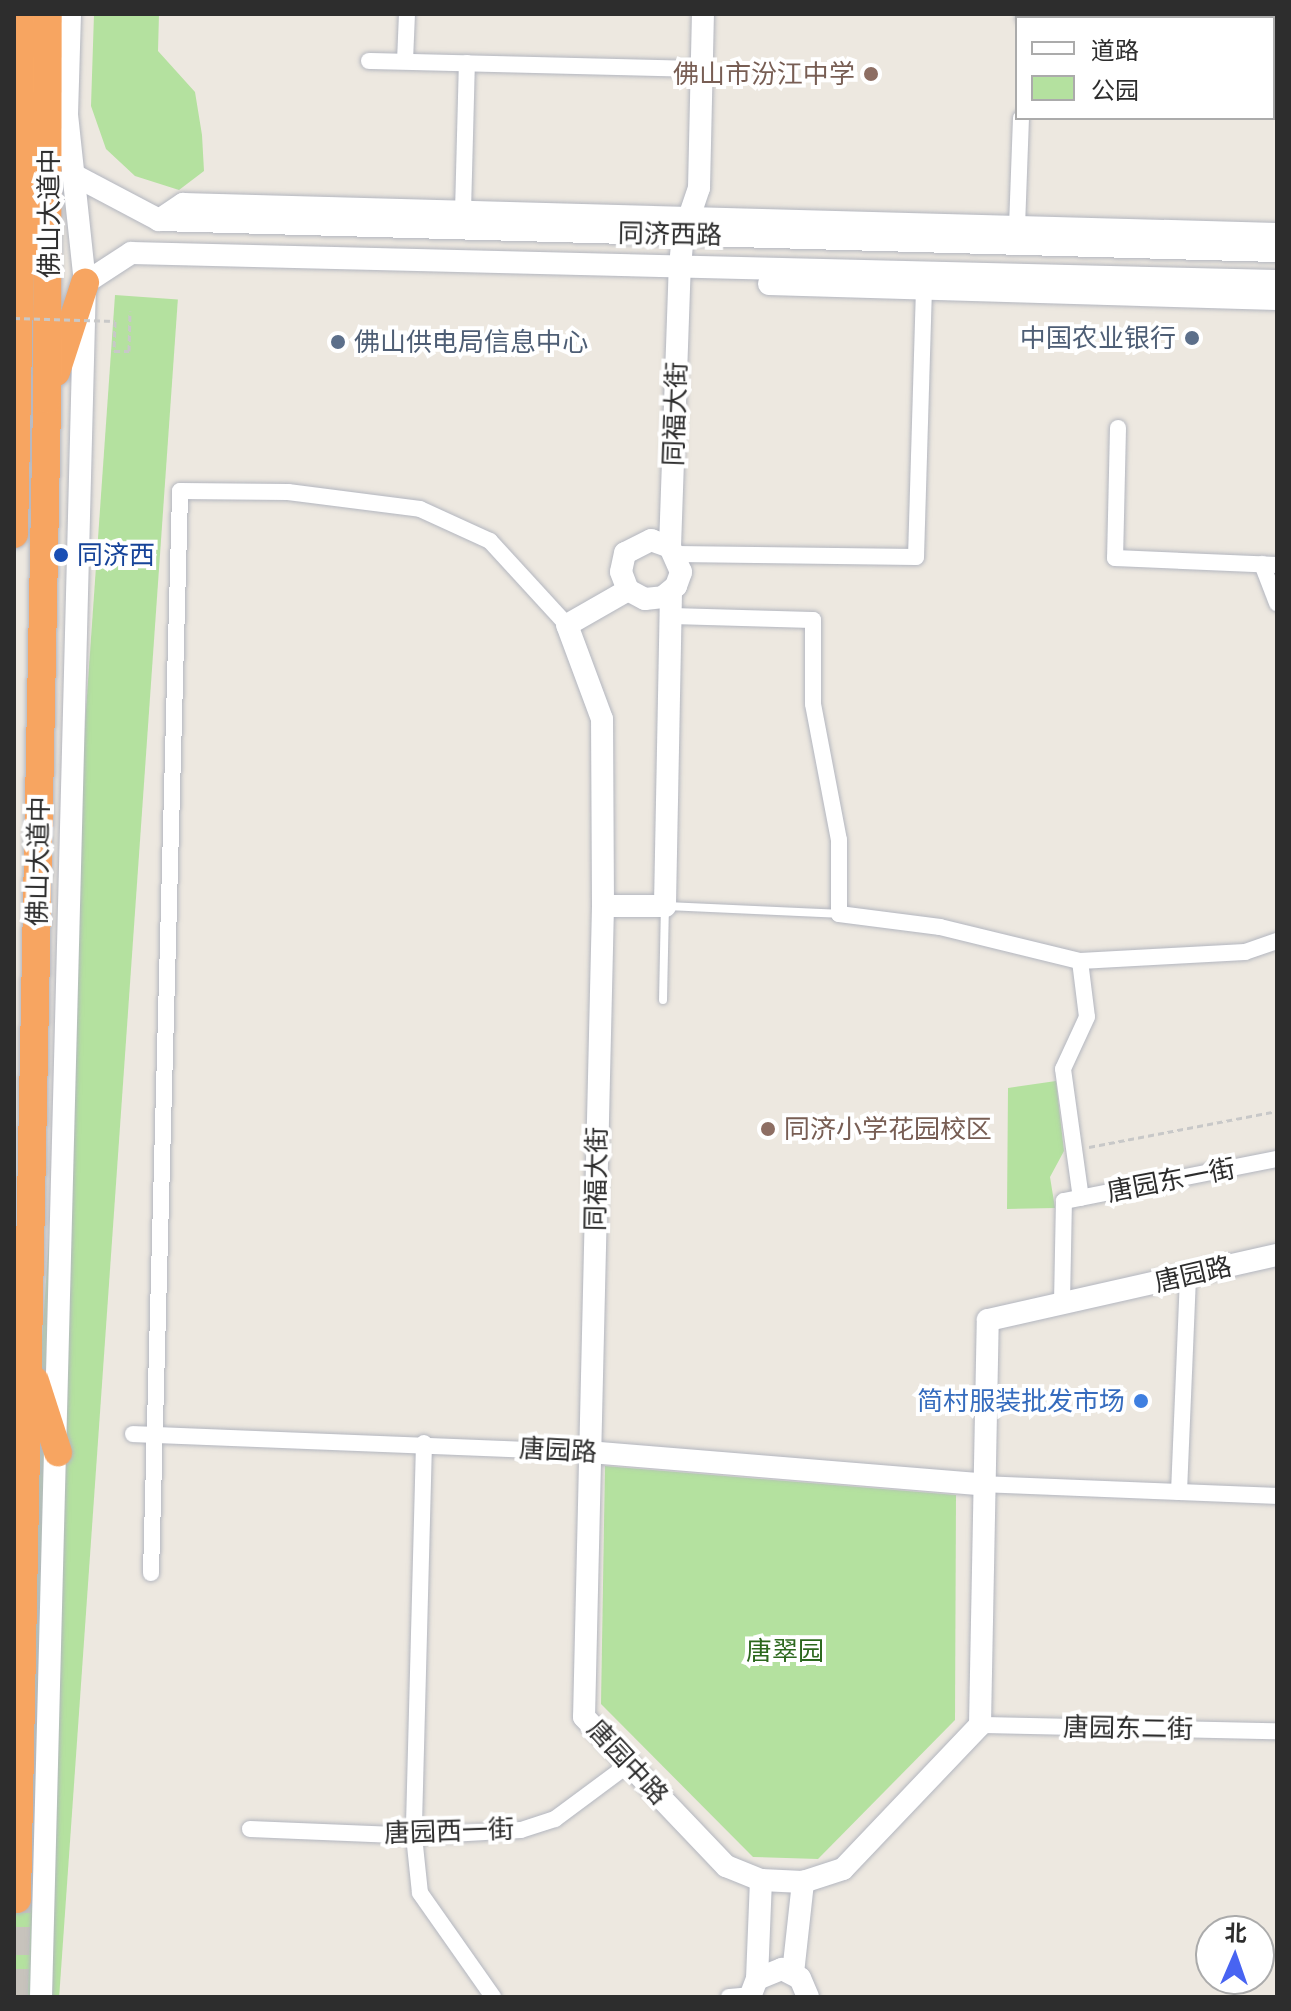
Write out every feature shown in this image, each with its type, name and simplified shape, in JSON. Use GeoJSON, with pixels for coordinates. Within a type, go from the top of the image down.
{"type":"FeatureCollection","features":[{"type":"Feature","properties":{"kind":"highway","name":"佛山大道中"},"geometry":{"type":"LineString","coordinates":[[14,534],[25,14]]}},
{"type":"Feature","properties":{"kind":"highway","name":"佛山大道中"},"geometry":{"type":"LineString","coordinates":[[17,1899],[47,399],[65,16]]}},
{"type":"Feature","properties":{"kind":"highway"},"geometry":{"type":"LineString","coordinates":[[14,265],[17,308]]}},
{"type":"Feature","properties":{"kind":"highway"},"geometry":{"type":"LineString","coordinates":[[47,399],[85,283]]}},
{"type":"Feature","properties":{"kind":"highway"},"geometry":{"type":"LineString","coordinates":[[28,1360],[58,1452]]}},
{"type":"Feature","properties":{"kind":"main road","name":"同福大街"},"geometry":{"type":"LineString","coordinates":[[665,906],[671,592],[681,572],[673,550],[680,274],[685,226],[699,188],[703,14]]}},
{"type":"Feature","properties":{"kind":"main road"},"geometry":{"type":"LineString","coordinates":[[41,1997],[58,1452],[85,283],[67,115],[65,16]]}},
{"type":"Feature","properties":{"kind":"main road","name":"同济西路"},"geometry":{"type":"LineString","coordinates":[[74,175],[159,220],[685,226],[1277,251]]}},
{"type":"Feature","properties":{"kind":"main road"},"geometry":{"type":"LineString","coordinates":[[159,220],[183,204],[463,212],[685,226],[1017,227],[1277,234]]}},
{"type":"Feature","properties":{"kind":"main road"},"geometry":{"type":"LineString","coordinates":[[1127,247],[1180,231],[1224,250]]}},
{"type":"Feature","properties":{"kind":"main road","name":"同济西路"},"geometry":{"type":"LineString","coordinates":[[85,283],[131,253],[391,260],[680,274],[1277,281]]}},
{"type":"Feature","properties":{"kind":"main road"},"geometry":{"type":"LineString","coordinates":[[152,254],[176,267],[420,274],[680,274],[924,288],[1277,299]]}},
{"type":"Feature","properties":{"kind":"main road"},"geometry":{"type":"LineString","coordinates":[[361,272],[391,260],[420,274]]}},
{"type":"Feature","properties":{"kind":"main road"},"geometry":{"type":"LineString","coordinates":[[671,592],[645,599],[628,590],[621,572],[625,553],[651,540],[673,550]]}},
{"type":"Feature","properties":{"kind":"main road"},"geometry":{"type":"LineString","coordinates":[[567,625],[628,590]]}},
{"type":"Feature","properties":{"kind":"main road","name":"同福大街"},"geometry":{"type":"LineString","coordinates":[[567,625],[602,719],[603,906],[589,1452]]}},
{"type":"Feature","properties":{"kind":"main road"},"geometry":{"type":"LineString","coordinates":[[603,906],[665,906]]}},
{"type":"Feature","properties":{"kind":"main road","name":"唐园路"},"geometry":{"type":"LineString","coordinates":[[589,1452],[982,1484],[988,1320],[1277,1255]]}},
{"type":"Feature","properties":{"kind":"main road","name":"唐园中路"},"geometry":{"type":"LineString","coordinates":[[589,1452],[584,1717],[726,1866],[761,1880]]}},
{"type":"Feature","properties":{"kind":"main road"},"geometry":{"type":"LineString","coordinates":[[747,1992],[761,1880],[803,1882],[843,1869],[980,1725],[982,1484]]}},
{"type":"Feature","properties":{"kind":"main road"},"geometry":{"type":"LineString","coordinates":[[803,1882],[793,1973],[808,1997]]}},
{"type":"Feature","properties":{"kind":"main road"},"geometry":{"type":"LineString","coordinates":[[747,1992],[773,1970],[793,1973]]}},
{"type":"Feature","properties":{"kind":"street"},"geometry":{"type":"LineString","coordinates":[[405,61],[407,14]]}},
{"type":"Feature","properties":{"kind":"street"},"geometry":{"type":"LineString","coordinates":[[369,61],[701,69]]}},
{"type":"Feature","properties":{"kind":"street"},"geometry":{"type":"LineString","coordinates":[[463,212],[467,63]]}},
{"type":"Feature","properties":{"kind":"street"},"geometry":{"type":"LineString","coordinates":[[1017,227],[1021,120]]}},
{"type":"Feature","properties":{"kind":"street"},"geometry":{"type":"LineString","coordinates":[[673,550],[916,557],[924,288]]}},
{"type":"Feature","properties":{"kind":"street"},"geometry":{"type":"LineString","coordinates":[[1118,428],[1115,558],[1270,565],[1277,603]]}},
{"type":"Feature","properties":{"kind":"street"},"geometry":{"type":"LineString","coordinates":[[151,1573],[158,1435],[159,1150],[180,491],[288,492],[420,509],[490,541],[567,625]]}},
{"type":"Feature","properties":{"kind":"street"},"geometry":{"type":"LineString","coordinates":[[671,616],[813,620],[813,704],[839,840],[839,914],[940,927],[1080,961],[1245,952],[1277,941]]}},
{"type":"Feature","properties":{"kind":"street"},"geometry":{"type":"LineString","coordinates":[[1062,1303],[1074,1150],[1063,1069],[1087,1017],[1080,961]]}},
{"type":"Feature","properties":{"kind":"street","name":"唐园东一街"},"geometry":{"type":"LineString","coordinates":[[1072,1200],[1276,1162]]}},
{"type":"Feature","properties":{"kind":"street"},"geometry":{"type":"LineString","coordinates":[[1179,1492],[1188,1275]]}},
{"type":"Feature","properties":{"kind":"street","name":"唐园路"},"geometry":{"type":"LineString","coordinates":[[133,1434],[424,1443],[589,1452]]}},
{"type":"Feature","properties":{"kind":"street"},"geometry":{"type":"LineString","coordinates":[[424,1443],[414,1836],[420,1893],[493,1997]]}},
{"type":"Feature","properties":{"kind":"street","name":"唐园路"},"geometry":{"type":"LineString","coordinates":[[982,1484],[1277,1496]]}},
{"type":"Feature","properties":{"kind":"street","name":"唐园东二街"},"geometry":{"type":"LineString","coordinates":[[980,1725],[1277,1731]]}},
{"type":"Feature","properties":{"kind":"street","name":"唐园西一街"},"geometry":{"type":"LineString","coordinates":[[250,1829],[414,1836],[521,1830],[555,1819],[629,1764]]}},
{"type":"Feature","properties":{"kind":"lane"},"geometry":{"type":"LineString","coordinates":[[663,1000],[665,906],[839,914]]}},
{"type":"Feature","properties":{"kind":"path"},"geometry":{"type":"LineString","coordinates":[[17,308],[115,321],[114,351],[129,351],[130,311]]}},
{"type":"Feature","properties":{"kind":"path"},"geometry":{"type":"LineString","coordinates":[[1074,1150],[1277,1111]]}},
{"type":"Feature","properties":{"kind":"green space"},"geometry":{"type":"Polygon","coordinates":[[[94,14],[159,14],[158,51],[195,92],[202,135],[204,171],[179,190],[135,176],[106,149],[91,106],[94,14]]]}},
{"type":"Feature","properties":{"kind":"green space"},"geometry":{"type":"Polygon","coordinates":[[[115,295],[178,299],[59,1997],[14,1994],[14,1739],[115,295]]]}},
{"type":"Feature","properties":{"kind":"green space"},"geometry":{"type":"Polygon","coordinates":[[[1056,1081],[1064,1151],[1050,1177],[1055,1208],[1007,1209],[1008,1088],[1056,1081]]]}},
{"type":"Feature","properties":{"kind":"green space","name":"唐翠园"},"geometry":{"type":"Polygon","coordinates":[[[605,1466],[956,1495],[955,1720],[818,1859],[753,1857],[601,1704],[605,1466]]]}},
{"type":"Feature","properties":{"kind":"tunnel"},"geometry":{"type":"LineString","coordinates":[[14,1997],[17,1899]]}},
{"type":"Feature","properties":{"kind":"place","name":"佛山市汾江中学"},"geometry":{"type":"Point","coordinates":[871,74]}},
{"type":"Feature","properties":{"kind":"place","name":"中国农业银行"},"geometry":{"type":"Point","coordinates":[1192,338]}},
{"type":"Feature","properties":{"kind":"place","name":"佛山供电局信息中心"},"geometry":{"type":"Point","coordinates":[338,342]}},
{"type":"Feature","properties":{"kind":"place","name":"同济西"},"geometry":{"type":"Point","coordinates":[61,555]}},
{"type":"Feature","properties":{"kind":"place","name":"同济小学花园校区"},"geometry":{"type":"Point","coordinates":[768,1129]}},
{"type":"Feature","properties":{"kind":"place","name":"简村服装批发市场"},"geometry":{"type":"Point","coordinates":[1141,1401]}}]}
